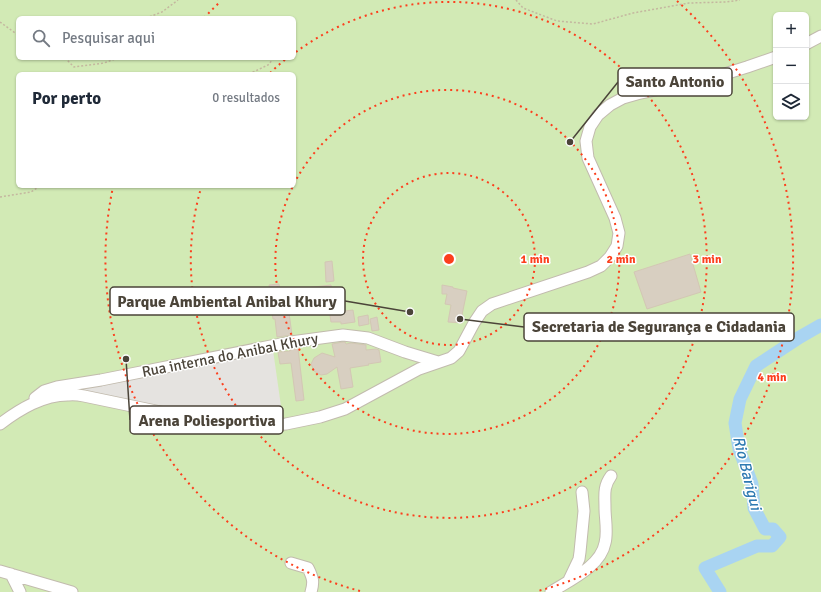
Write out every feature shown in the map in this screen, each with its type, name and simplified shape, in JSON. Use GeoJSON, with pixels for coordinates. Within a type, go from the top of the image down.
{"type":"FeatureCollection","features":[{"type":"Feature","properties":{"kind":"street"},"geometry":{"type":"LineString","coordinates":[[809,42],[821,36]]}},
{"type":"Feature","properties":{"kind":"street"},"geometry":{"type":"LineString","coordinates":[[0,424],[24,408],[47,398],[68,395],[84,396],[233,426],[286,424],[320,417],[345,409],[419,369],[450,358],[459,351],[474,323],[482,312],[492,304],[588,272],[601,266],[610,257],[617,246],[619,233],[615,218],[588,158],[586,141],[590,127],[598,115],[610,105],[623,98],[715,77],[773,58]]}},
{"type":"Feature","properties":{"kind":"street","name":"Rua interna do Anibal Khury"},"geometry":{"type":"LineString","coordinates":[[24,408],[44,391],[57,387],[101,380],[291,342],[343,335],[368,338],[405,352],[438,362]]}},
{"type":"Feature","properties":{"kind":"street"},"geometry":{"type":"LineString","coordinates":[[552,592],[586,570],[596,560],[605,544],[604,491],[611,476]]}},
{"type":"Feature","properties":{"kind":"street"},"geometry":{"type":"LineString","coordinates":[[569,581],[579,559],[584,511],[582,492]]}},
{"type":"Feature","properties":{"kind":"street"},"geometry":{"type":"LineString","coordinates":[[291,563],[308,568],[314,582],[311,592]]}},
{"type":"Feature","properties":{"kind":"street"},"geometry":{"type":"LineString","coordinates":[[0,570],[72,592]]}},
{"type":"Feature","properties":{"kind":"street"},"geometry":{"type":"LineString","coordinates":[[11,574],[20,592]]}},
{"type":"Feature","properties":{"kind":"path"},"geometry":{"type":"LineString","coordinates":[[151,16],[162,12],[178,0]]}},
{"type":"Feature","properties":{"kind":"path"},"geometry":{"type":"LineString","coordinates":[[516,0],[523,8],[557,21],[593,24],[633,12],[689,3],[740,0]]}},
{"type":"Feature","properties":{"kind":"path"},"geometry":{"type":"LineString","coordinates":[[0,22],[16,34]]}},
{"type":"Feature","properties":{"kind":"path"},"geometry":{"type":"LineString","coordinates":[[67,60],[74,67],[104,63],[112,60]]}},
{"type":"Feature","properties":{"kind":"path"},"geometry":{"type":"LineString","coordinates":[[253,72],[268,65],[272,60]]}},
{"type":"Feature","properties":{"kind":"path"},"geometry":{"type":"LineString","coordinates":[[0,197],[31,192],[37,188]]}},
{"type":"Feature","properties":{"kind":"green space"},"geometry":{"type":"Polygon","coordinates":[[[0,0],[821,0],[821,592],[0,592],[0,0]]]}},
{"type":"Feature","properties":{"kind":"shaded area"},"geometry":{"type":"Polygon","coordinates":[[[273,350],[283,420],[237,423],[53,390],[273,350]]]}},
{"type":"Feature","properties":{"kind":"building"},"geometry":{"type":"Polygon","coordinates":[[[690,254],[701,292],[647,309],[634,272],[690,254]]]}},
{"type":"Feature","properties":{"kind":"building"},"geometry":{"type":"Polygon","coordinates":[[[332,261],[334,281],[326,282],[325,262],[332,261]]]}},
{"type":"Feature","properties":{"kind":"building"},"geometry":{"type":"Polygon","coordinates":[[[279,284],[280,291],[331,285],[332,293],[287,298],[292,335],[277,337],[275,319],[273,319],[272,312],[275,312],[273,298],[271,298],[269,285],[279,284]]]}},
{"type":"Feature","properties":{"kind":"building"},"geometry":{"type":"Polygon","coordinates":[[[442,285],[467,291],[462,315],[462,323],[448,322],[451,305],[445,304],[447,294],[442,294],[442,285]]]}},
{"type":"Feature","properties":{"kind":"building"},"geometry":{"type":"Polygon","coordinates":[[[335,295],[337,312],[353,310],[355,322],[341,324],[341,322],[331,322],[327,296],[335,295]]]}},
{"type":"Feature","properties":{"kind":"building"},"geometry":{"type":"Polygon","coordinates":[[[368,315],[369,324],[359,326],[358,317],[368,315]]]}},
{"type":"Feature","properties":{"kind":"building"},"geometry":{"type":"Polygon","coordinates":[[[377,317],[379,330],[372,331],[370,319],[377,317]]]}},
{"type":"Feature","properties":{"kind":"building"},"geometry":{"type":"Polygon","coordinates":[[[343,342],[346,344],[351,343],[366,345],[366,350],[379,350],[381,362],[350,368],[353,387],[341,389],[337,367],[327,374],[321,375],[314,371],[311,364],[314,358],[322,353],[335,357],[332,344],[343,342]]]}},
{"type":"Feature","properties":{"kind":"building"},"geometry":{"type":"Polygon","coordinates":[[[298,348],[304,400],[296,401],[291,363],[280,364],[278,352],[290,351],[298,348]]]}},
{"type":"Feature","properties":{"kind":"waterway","name":"Rio Barigui"},"geometry":{"type":"LineString","coordinates":[[720,592],[705,568],[757,546],[772,546],[780,537],[773,529],[765,529],[754,508],[752,484],[739,449],[735,423],[740,399],[756,366],[821,325]]}},
{"type":"Feature","properties":{"kind":"place","name":"Santo Antonio"},"geometry":{"type":"Point","coordinates":[570,142]}},
{"type":"Feature","properties":{"kind":"place","name":"Parque Ambiental Anibal Khury"},"geometry":{"type":"Point","coordinates":[410,312]}},
{"type":"Feature","properties":{"kind":"place","name":"Secretaria de Segurança e Cidadania"},"geometry":{"type":"Point","coordinates":[460,319]}},
{"type":"Feature","properties":{"kind":"place","name":"Arena Poliesportiva"},"geometry":{"type":"Point","coordinates":[126,359]}}]}
